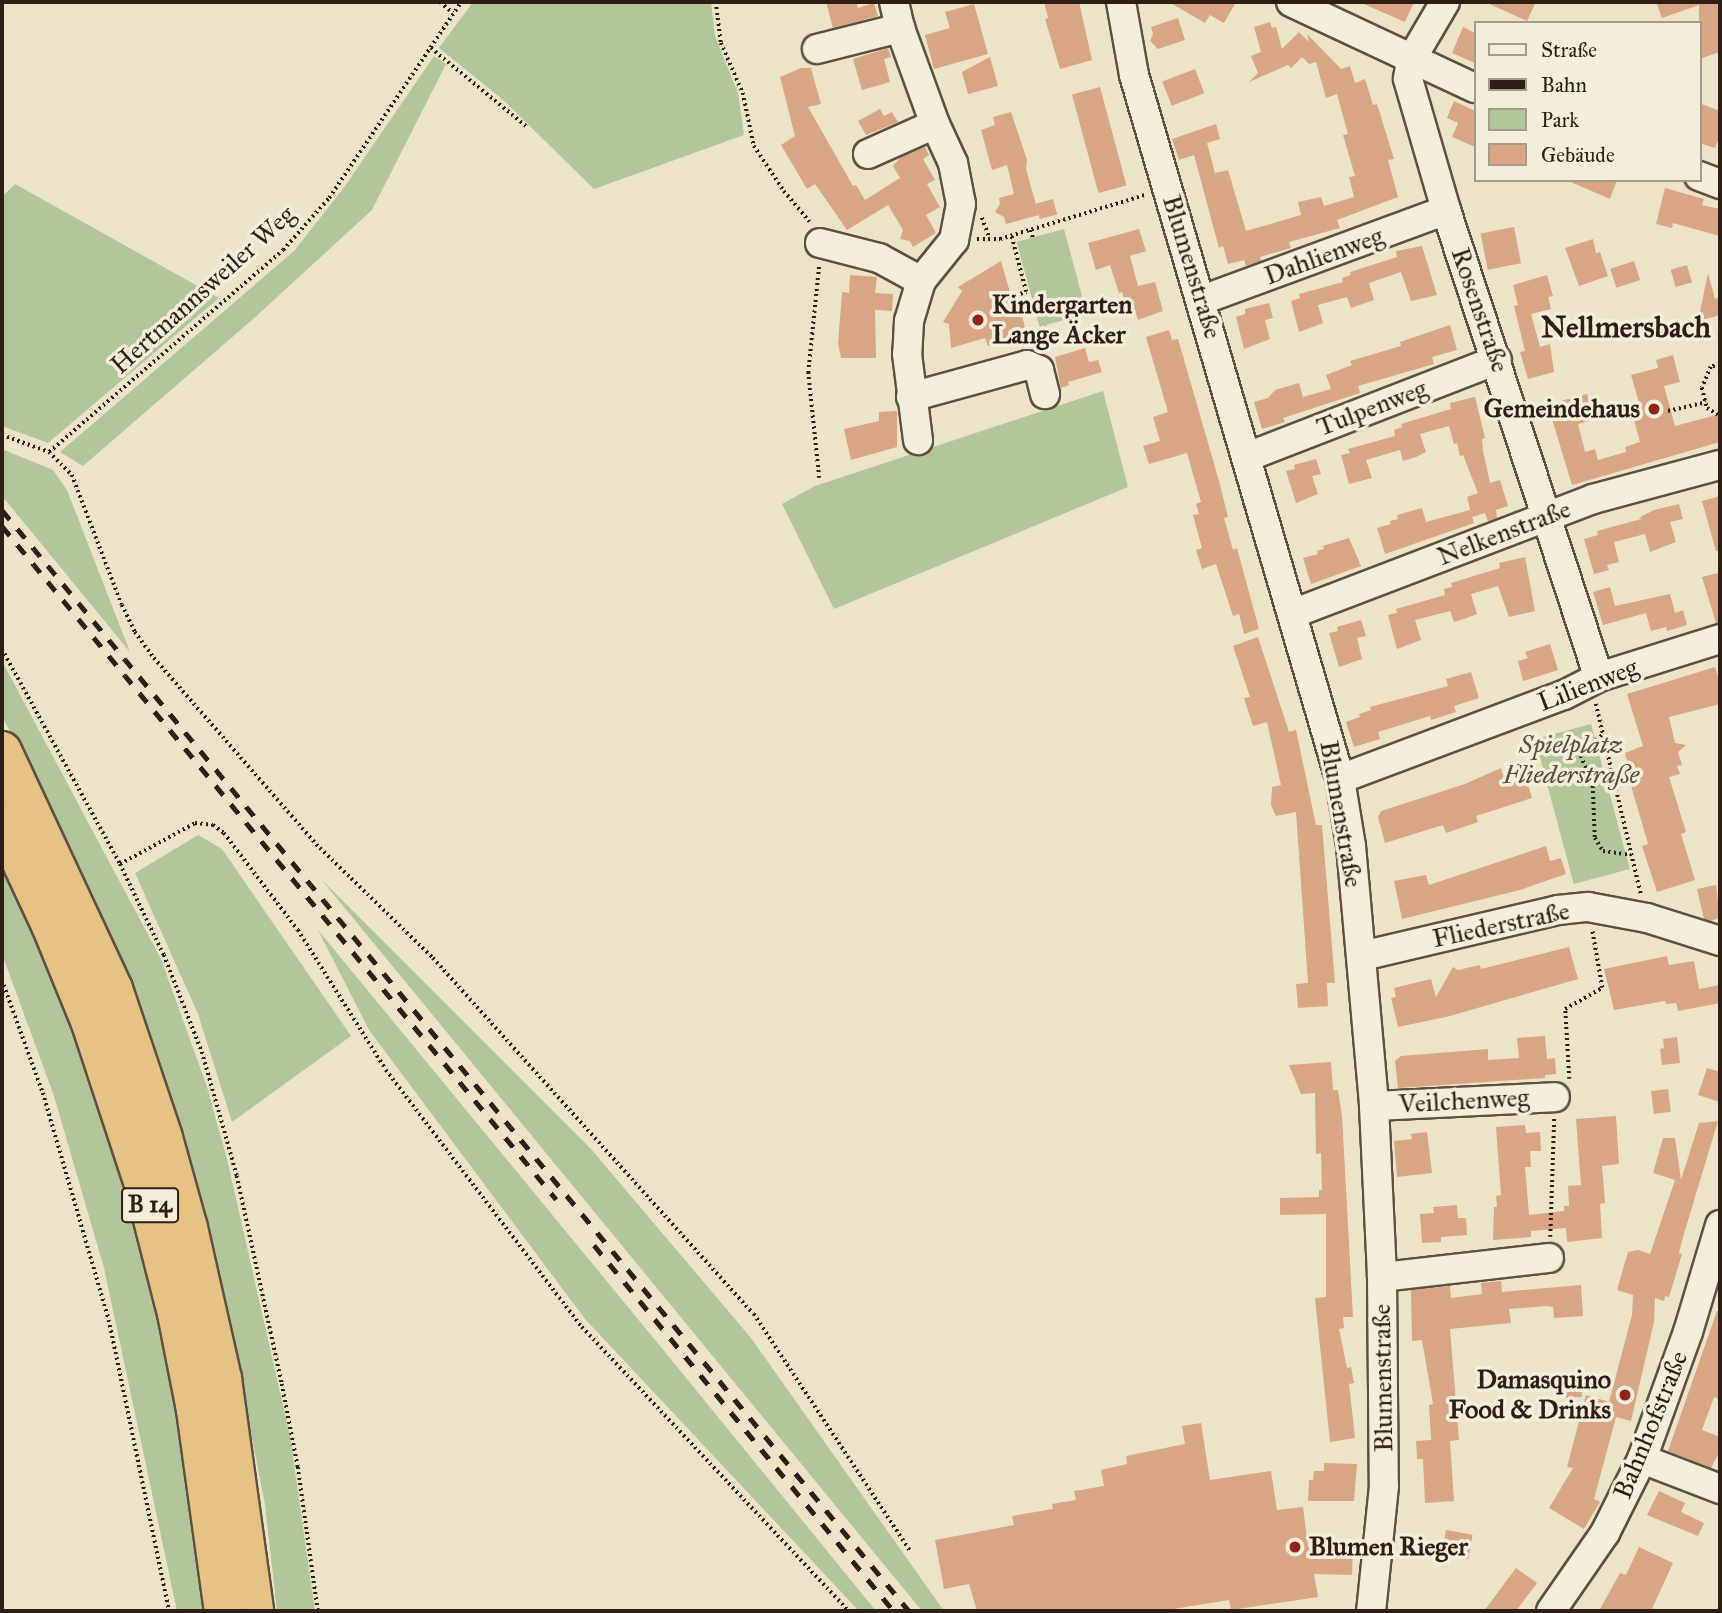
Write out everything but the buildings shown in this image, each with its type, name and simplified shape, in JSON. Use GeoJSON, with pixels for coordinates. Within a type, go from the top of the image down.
{"type":"FeatureCollection","features":[{"type":"Feature","properties":{"kind":"highway","name":"B 14"},"geometry":{"type":"LineString","coordinates":[[2,751],[113,989],[163,1138],[188,1228],[222,1379],[254,1611]]}},
{"type":"Feature","properties":{"kind":"highway","name":"B 14"},"geometry":{"type":"LineString","coordinates":[[2,820],[51,925],[91,1023],[144,1184],[177,1313],[194,1398],[224,1611]]}},
{"type":"Feature","properties":{"kind":"street","name":"Blumenstraße"},"geometry":{"type":"LineString","coordinates":[[1121,2],[1134,75],[1340,779],[1362,956],[1374,1106],[1382,1277],[1384,1486],[1371,1611]]}},
{"type":"Feature","properties":{"kind":"street"},"geometry":{"type":"LineString","coordinates":[[1291,2],[1410,60],[1474,88]]}},
{"type":"Feature","properties":{"kind":"street"},"geometry":{"type":"LineString","coordinates":[[1410,60],[1445,2]]}},
{"type":"Feature","properties":{"kind":"street"},"geometry":{"type":"LineString","coordinates":[[817,49],[897,15],[935,124],[953,163],[958,183],[959,222],[954,240],[921,281],[909,321],[907,354],[918,440]]}},
{"type":"Feature","properties":{"kind":"street","name":"Rosenstraße"},"geometry":{"type":"LineString","coordinates":[[1410,60],[1408,79],[1446,211],[1549,516],[1599,677]]}},
{"type":"Feature","properties":{"kind":"street"},"geometry":{"type":"LineString","coordinates":[[868,154],[935,124]]}},
{"type":"Feature","properties":{"kind":"street"},"geometry":{"type":"LineString","coordinates":[[1701,177],[1720,184]]}},
{"type":"Feature","properties":{"kind":"street","name":"Dahlienweg"},"geometry":{"type":"LineString","coordinates":[[1202,300],[1446,211]]}},
{"type":"Feature","properties":{"kind":"street"},"geometry":{"type":"LineString","coordinates":[[820,243],[879,258],[921,281]]}},
{"type":"Feature","properties":{"kind":"street","name":"Tulpenweg"},"geometry":{"type":"LineString","coordinates":[[1247,457],[1497,360]]}},
{"type":"Feature","properties":{"kind":"street"},"geometry":{"type":"LineString","coordinates":[[911,397],[1027,365],[1039,370],[1045,394]]}},
{"type":"Feature","properties":{"kind":"street","name":"Nelkenstraße"},"geometry":{"type":"LineString","coordinates":[[1292,614],[1592,499],[1720,465]]}},
{"type":"Feature","properties":{"kind":"street","name":"Lilienweg"},"geometry":{"type":"LineString","coordinates":[[1340,779],[1564,695],[1599,677],[1720,639]]}},
{"type":"Feature","properties":{"kind":"street","name":"Fliederstraße"},"geometry":{"type":"LineString","coordinates":[[1362,956],[1558,910],[1588,907],[1647,918],[1720,941]]}},
{"type":"Feature","properties":{"kind":"street","name":"Veilchenweg"},"geometry":{"type":"LineString","coordinates":[[1374,1106],[1555,1097]]}},
{"type":"Feature","properties":{"kind":"street","name":"Bahnhofstraße"},"geometry":{"type":"LineString","coordinates":[[1551,1611],[1605,1533],[1642,1459],[1688,1332],[1720,1225]]}},
{"type":"Feature","properties":{"kind":"street"},"geometry":{"type":"LineString","coordinates":[[1382,1277],[1549,1258]]}},
{"type":"Feature","properties":{"kind":"street"},"geometry":{"type":"LineString","coordinates":[[1642,1459],[1720,1489]]}},
{"type":"Feature","properties":{"kind":"path"},"geometry":{"type":"LineString","coordinates":[[440,2],[453,13]]}},
{"type":"Feature","properties":{"kind":"path","name":"Hertmannsweiler Weg"},"geometry":{"type":"LineString","coordinates":[[49,453],[283,250],[329,198],[461,2]]}},
{"type":"Feature","properties":{"kind":"path"},"geometry":{"type":"LineString","coordinates":[[716,2],[721,43],[743,93],[754,146],[784,191],[815,228],[820,243],[808,373],[819,478]]}},
{"type":"Feature","properties":{"kind":"path"},"geometry":{"type":"LineString","coordinates":[[431,48],[526,126]]}},
{"type":"Feature","properties":{"kind":"path"},"geometry":{"type":"LineString","coordinates":[[954,240],[1000,239],[1168,187]]}},
{"type":"Feature","properties":{"kind":"path"},"geometry":{"type":"LineString","coordinates":[[1031,229],[1033,238]]}},
{"type":"Feature","properties":{"kind":"path"},"geometry":{"type":"LineString","coordinates":[[1010,297],[1026,292],[1011,235]]}},
{"type":"Feature","properties":{"kind":"path"},"geometry":{"type":"LineString","coordinates":[[1720,365],[1711,367],[1702,388],[1707,408],[1720,416]]}},
{"type":"Feature","properties":{"kind":"path"},"geometry":{"type":"LineString","coordinates":[[1668,411],[1706,402]]}},
{"type":"Feature","properties":{"kind":"path"},"geometry":{"type":"LineString","coordinates":[[2,435],[49,453],[72,475],[122,606],[135,632],[154,658],[320,848],[433,958],[754,1314],[911,1552]]}},
{"type":"Feature","properties":{"kind":"path"},"geometry":{"type":"LineString","coordinates":[[2,649],[120,864],[164,955],[202,1052],[221,1115],[282,1384],[298,1467],[318,1611]]}},
{"type":"Feature","properties":{"kind":"path"},"geometry":{"type":"LineString","coordinates":[[1599,677],[1595,709],[1647,918]]}},
{"type":"Feature","properties":{"kind":"path"},"geometry":{"type":"LineString","coordinates":[[1602,736],[1584,749],[1581,756],[1593,786],[1595,838],[1604,851],[1631,855]]}},
{"type":"Feature","properties":{"kind":"path"},"geometry":{"type":"LineString","coordinates":[[120,864],[195,823],[213,825],[224,833],[298,930],[386,1070],[582,1327],[849,1611]]}},
{"type":"Feature","properties":{"kind":"path"},"geometry":{"type":"LineString","coordinates":[[2,980],[43,1093],[109,1320],[169,1611]]}},
{"type":"Feature","properties":{"kind":"green space"},"geometry":{"type":"Polygon","coordinates":[[[473,2],[711,2],[715,36],[738,93],[744,135],[594,189],[502,99],[439,48],[473,2]]]}},
{"type":"Feature","properties":{"kind":"green space"},"geometry":{"type":"Polygon","coordinates":[[[434,56],[446,64],[372,210],[252,320],[83,466],[60,452],[294,251],[345,186],[434,56]]]}},
{"type":"Feature","properties":{"kind":"green space"},"geometry":{"type":"Polygon","coordinates":[[[15,184],[219,298],[48,443],[2,426],[2,197],[15,184]]]}},
{"type":"Feature","properties":{"kind":"green space"},"geometry":{"type":"Polygon","coordinates":[[[1064,229],[1087,314],[1039,327],[1017,242],[1064,229]]]}},
{"type":"Feature","properties":{"kind":"green space"},"geometry":{"type":"Polygon","coordinates":[[[1103,391],[1128,487],[834,609],[782,504],[815,486],[1103,391]]]}},
{"type":"Feature","properties":{"kind":"green space"},"geometry":{"type":"Polygon","coordinates":[[[2,449],[53,470],[67,490],[130,652],[2,496],[2,449]]]}},
{"type":"Feature","properties":{"kind":"green space"},"geometry":{"type":"Polygon","coordinates":[[[2,661],[161,959],[207,1087],[227,1159],[290,1436],[315,1611],[277,1611],[265,1505],[236,1356],[131,989],[93,894],[2,716],[2,661]]]}},
{"type":"Feature","properties":{"kind":"green space","name":"Spielplatz Fliederstraße"},"geometry":{"type":"Polygon","coordinates":[[[1591,724],[1630,869],[1574,884],[1535,739],[1591,724]]]}},
{"type":"Feature","properties":{"kind":"green space"},"geometry":{"type":"Polygon","coordinates":[[[198,835],[222,849],[351,1036],[232,1122],[198,1014],[135,873],[198,835]]]}},
{"type":"Feature","properties":{"kind":"green space"},"geometry":{"type":"Polygon","coordinates":[[[2,852],[74,1019],[159,1296],[187,1447],[208,1611],[177,1611],[104,1268],[54,1096],[2,954],[2,852]]]}},
{"type":"Feature","properties":{"kind":"green space"},"geometry":{"type":"Polygon","coordinates":[[[321,879],[591,1149],[751,1338],[944,1611],[922,1611],[321,879]]]}},
{"type":"Feature","properties":{"kind":"green space"},"geometry":{"type":"Polygon","coordinates":[[[318,930],[876,1611],[859,1611],[585,1319],[369,1030],[318,930]]]}},
{"type":"Feature","properties":{"kind":"railway"},"geometry":{"type":"LineString","coordinates":[[2,510],[909,1611]]}},
{"type":"Feature","properties":{"kind":"railway"},"geometry":{"type":"LineString","coordinates":[[2,526],[556,1199]]}},
{"type":"Feature","properties":{"kind":"railway"},"geometry":{"type":"LineString","coordinates":[[594,1245],[894,1611]]}},
{"type":"Feature","properties":{"kind":"place","name":"Kindergarten Lange Äcker"},"geometry":{"type":"Point","coordinates":[978,320]}},
{"type":"Feature","properties":{"kind":"place","name":"Gemeindehaus"},"geometry":{"type":"Point","coordinates":[1654,409]}},
{"type":"Feature","properties":{"kind":"place","name":"Damasquino Food & Drinks"},"geometry":{"type":"Point","coordinates":[1625,1395]}},
{"type":"Feature","properties":{"kind":"place","name":"Blumen Rieger"},"geometry":{"type":"Point","coordinates":[1295,1547]}},
{"type":"Feature","properties":{"kind":"district","name":"Nellmersbach"},"geometry":{"type":"Point","coordinates":[1626,327]}}]}
